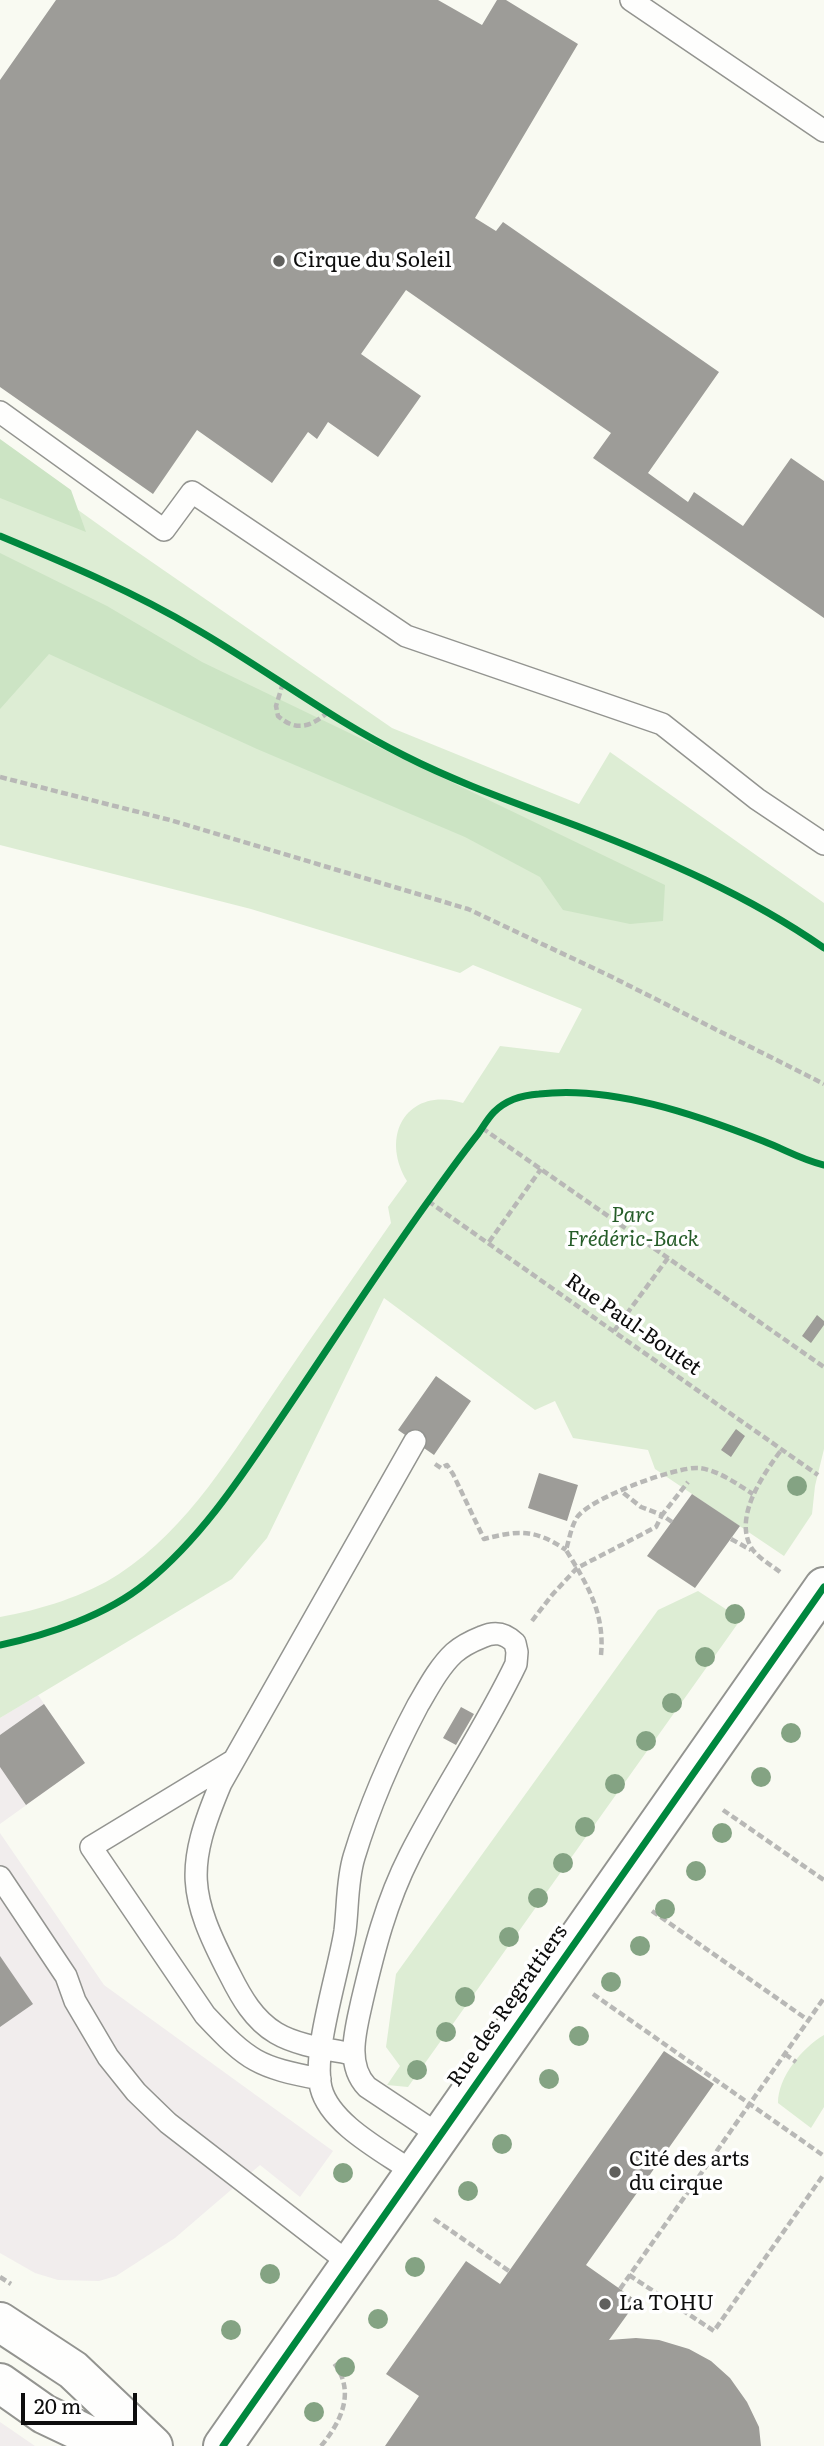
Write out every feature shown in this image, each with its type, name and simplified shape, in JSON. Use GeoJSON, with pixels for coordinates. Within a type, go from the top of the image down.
{"type":"FeatureCollection","features":[{"type":"Feature","properties":{"kind":"street","name":"Rue des Regrattiers"},"geometry":{"type":"LineString","coordinates":[[223,2446],[412,2172],[824,1587]]}},
{"type":"Feature","properties":{"kind":"street"},"geometry":{"type":"LineString","coordinates":[[0,2322],[72,2370],[153,2446]]}},
{"type":"Feature","properties":{"kind":"street"},"geometry":{"type":"LineString","coordinates":[[0,2383],[44,2414],[111,2446]]}},
{"type":"Feature","properties":{"kind":"lane"},"geometry":{"type":"LineString","coordinates":[[631,0],[824,131]]}},
{"type":"Feature","properties":{"kind":"lane"},"geometry":{"type":"LineString","coordinates":[[0,412],[164,530],[192,492],[406,636],[662,724],[757,799],[824,844]]}},
{"type":"Feature","properties":{"kind":"lane"},"geometry":{"type":"LineString","coordinates":[[353,2054],[288,2039],[274,2032],[250,2010],[211,1938],[200,1909],[195,1881],[198,1851],[205,1822],[233,1760],[415,1441]]}},
{"type":"Feature","properties":{"kind":"lane"},"geometry":{"type":"LineString","coordinates":[[412,2172],[337,2118],[328,2106],[320,2087],[321,2048],[344,1933],[353,1860],[391,1758],[429,1686],[454,1653],[472,1641],[489,1634],[501,1633],[515,1643],[517,1652],[513,1671],[410,1856],[390,1900],[378,1933],[353,2054],[358,2078],[366,2087],[439,2135]]}},
{"type":"Feature","properties":{"kind":"lane"},"geometry":{"type":"LineString","coordinates":[[233,1760],[91,1847],[205,2015],[227,2038],[245,2055],[261,2065],[320,2079]]}},
{"type":"Feature","properties":{"kind":"lane"},"geometry":{"type":"LineString","coordinates":[[0,1877],[66,1976],[75,2001],[108,2057],[136,2092],[177,2130],[349,2263]]}},
{"type":"Feature","properties":{"kind":"path"},"geometry":{"type":"LineString","coordinates":[[273,677],[291,688]]}},
{"type":"Feature","properties":{"kind":"path"},"geometry":{"type":"LineString","coordinates":[[283,683],[276,706],[278,716],[286,723],[297,727],[307,726],[328,712]]}},
{"type":"Feature","properties":{"kind":"path"},"geometry":{"type":"LineString","coordinates":[[318,705],[338,719]]}},
{"type":"Feature","properties":{"kind":"path"},"geometry":{"type":"LineString","coordinates":[[0,777],[170,820],[468,909],[610,976],[824,1084]]}},
{"type":"Feature","properties":{"kind":"path"},"geometry":{"type":"LineString","coordinates":[[475,1138],[488,1120]]}},
{"type":"Feature","properties":{"kind":"path"},"geometry":{"type":"LineString","coordinates":[[482,1128],[824,1367]]}},
{"type":"Feature","properties":{"kind":"path"},"geometry":{"type":"LineString","coordinates":[[489,1242],[541,1169]]}},
{"type":"Feature","properties":{"kind":"path"},"geometry":{"type":"LineString","coordinates":[[422,1209],[436,1190]]}},
{"type":"Feature","properties":{"kind":"path"},"geometry":{"type":"LineString","coordinates":[[614,1331],[668,1258]]}},
{"type":"Feature","properties":{"kind":"path"},"geometry":{"type":"LineString","coordinates":[[754,1552],[748,1542],[747,1532],[753,1494],[782,1449]]}},
{"type":"Feature","properties":{"kind":"path"},"geometry":{"type":"LineString","coordinates":[[441,1468],[447,1465],[453,1474],[484,1539],[513,1532],[528,1532],[548,1538],[566,1550],[600,1617],[603,1634],[601,1655]]}},
{"type":"Feature","properties":{"kind":"path"},"geometry":{"type":"LineString","coordinates":[[566,1550],[576,1518],[584,1509],[666,1473],[699,1468],[715,1472],[753,1494]]}},
{"type":"Feature","properties":{"kind":"path"},"geometry":{"type":"LineString","coordinates":[[515,1643],[577,1568],[656,1527],[688,1482]]}},
{"type":"Feature","properties":{"kind":"path"},"geometry":{"type":"LineString","coordinates":[[621,1491],[641,1507],[672,1522]]}},
{"type":"Feature","properties":{"kind":"path"},"geometry":{"type":"LineString","coordinates":[[731,1539],[780,1572]]}},
{"type":"Feature","properties":{"kind":"path"},"geometry":{"type":"LineString","coordinates":[[723,1810],[824,1880]]}},
{"type":"Feature","properties":{"kind":"path"},"geometry":{"type":"LineString","coordinates":[[652,1912],[808,2020]]}},
{"type":"Feature","properties":{"kind":"path"},"geometry":{"type":"LineString","coordinates":[[593,1994],[824,2156]]}},
{"type":"Feature","properties":{"kind":"path"},"geometry":{"type":"LineString","coordinates":[[620,2288],[824,1998]]}},
{"type":"Feature","properties":{"kind":"path"},"geometry":{"type":"LineString","coordinates":[[785,2054],[796,2062]]}},
{"type":"Feature","properties":{"kind":"path"},"geometry":{"type":"LineString","coordinates":[[629,2275],[714,2331],[824,2174]]}},
{"type":"Feature","properties":{"kind":"path"},"geometry":{"type":"LineString","coordinates":[[434,2219],[509,2271]]}},
{"type":"Feature","properties":{"kind":"path"},"geometry":{"type":"LineString","coordinates":[[321,2446],[335,2427],[345,2406],[342,2377],[334,2363]]}},
{"type":"Feature","properties":{"kind":"shaded area"},"geometry":{"type":"Polygon","coordinates":[[[38,1695],[85,1763],[0,1824],[0,1718],[38,1695]]]}},
{"type":"Feature","properties":{"kind":"shaded area"},"geometry":{"type":"Polygon","coordinates":[[[0,1833],[104,1985],[333,2151],[300,2197],[260,2165],[175,2238],[116,2276],[99,2281],[58,2280],[35,2273],[0,2253],[0,1833]]]}},
{"type":"Feature","properties":{"kind":"shaded area"},"geometry":{"type":"Polygon","coordinates":[[[0,2422],[35,2446],[0,2446],[0,2422]]]}},
{"type":"Feature","properties":{"kind":"green space"},"geometry":{"type":"Polygon","coordinates":[[[0,439],[71,490],[86,532],[0,498],[0,439]]]}},
{"type":"Feature","properties":{"kind":"green space","name":"Parc Frédéric-Back"},"geometry":{"type":"Polygon","coordinates":[[[0,454],[392,728],[579,804],[610,752],[824,903],[824,1449],[815,1486],[812,1514],[784,1556],[655,1469],[648,1450],[573,1438],[555,1401],[535,1410],[384,1298],[267,1538],[232,1579],[0,1718],[0,1617],[62,1601],[106,1582],[144,1555],[188,1512],[227,1462],[391,1223],[388,1207],[407,1181],[399,1164],[396,1147],[404,1118],[414,1108],[427,1102],[444,1100],[463,1103],[500,1046],[559,1053],[582,1009],[473,965],[460,973],[251,909],[0,845],[0,454]]]}},
{"type":"Feature","properties":{"kind":"green space"},"geometry":{"type":"Polygon","coordinates":[[[0,553],[107,606],[202,662],[665,885],[663,921],[630,924],[563,910],[540,877],[465,837],[257,749],[49,654],[0,709],[0,553]]]}},
{"type":"Feature","properties":{"kind":"green space"},"geometry":{"type":"Polygon","coordinates":[[[698,1591],[741,1619],[408,2087],[387,2085],[400,2066],[386,2047],[396,1974],[658,1610],[698,1591]]]}},
{"type":"Feature","properties":{"kind":"green space"},"geometry":{"type":"Polygon","coordinates":[[[824,2035],[824,2107],[811,2128],[778,2103],[779,2093],[793,2064],[808,2047],[824,2035]]]}},
{"type":"Feature","properties":{"kind":"building","name":"Cirque du Soleil"},"geometry":{"type":"Polygon","coordinates":[[[56,0],[438,0],[482,25],[497,0],[506,0],[578,44],[475,218],[496,231],[503,222],[719,372],[648,473],[688,502],[694,492],[743,526],[791,458],[824,481],[824,618],[593,458],[611,433],[406,290],[361,354],[421,396],[378,457],[328,422],[317,439],[308,432],[272,483],[197,430],[153,494],[0,387],[0,80],[56,0]]]}},
{"type":"Feature","properties":{"kind":"building"},"geometry":{"type":"Polygon","coordinates":[[[817,1315],[824,1321],[824,1325],[811,1343],[802,1336],[817,1315]]]}},
{"type":"Feature","properties":{"kind":"building"},"geometry":{"type":"Polygon","coordinates":[[[436,1376],[471,1401],[434,1455],[398,1430],[436,1376]]]}},
{"type":"Feature","properties":{"kind":"building"},"geometry":{"type":"Polygon","coordinates":[[[736,1429],[745,1436],[731,1457],[721,1450],[736,1429]]]}},
{"type":"Feature","properties":{"kind":"building"},"geometry":{"type":"Polygon","coordinates":[[[539,1473],[578,1485],[567,1521],[528,1508],[539,1473]]]}},
{"type":"Feature","properties":{"kind":"building"},"geometry":{"type":"Polygon","coordinates":[[[692,1494],[740,1526],[695,1588],[647,1556],[692,1494]]]}},
{"type":"Feature","properties":{"kind":"building"},"geometry":{"type":"Polygon","coordinates":[[[44,1704],[85,1763],[26,1805],[0,1767],[0,1735],[44,1704]]]}},
{"type":"Feature","properties":{"kind":"building"},"geometry":{"type":"Polygon","coordinates":[[[461,1707],[474,1714],[456,1745],[443,1738],[461,1707]]]}},
{"type":"Feature","properties":{"kind":"building"},"geometry":{"type":"Polygon","coordinates":[[[0,1956],[33,2004],[0,2027],[0,1956]]]}},
{"type":"Feature","properties":{"kind":"building","name":"Cité des arts du cirque"},"geometry":{"type":"Polygon","coordinates":[[[664,2051],[714,2084],[586,2265],[637,2301],[609,2340],[659,2340],[689,2349],[711,2361],[730,2378],[747,2402],[759,2427],[761,2446],[385,2446],[419,2396],[386,2374],[466,2261],[500,2284],[664,2051]]]}},
{"type":"Feature","properties":{"kind":"cycle path"},"geometry":{"type":"LineString","coordinates":[[0,536],[100,579],[173,616],[352,727],[405,756],[468,785],[673,865],[765,911],[824,948]]}},
{"type":"Feature","properties":{"kind":"cycle path"},"geometry":{"type":"LineString","coordinates":[[0,1645],[38,1636],[113,1605],[146,1583],[187,1545],[239,1479],[443,1180],[494,1112],[504,1104],[527,1096],[567,1092],[624,1098],[710,1121],[824,1165]]}},
{"type":"Feature","properties":{"kind":"cycle path"},"geometry":{"type":"LineString","coordinates":[[223,2446],[824,1587]]}},
{"type":"Feature","properties":{"kind":"place","name":"Cirque du Soleil"},"geometry":{"type":"Point","coordinates":[279,261]}},
{"type":"Feature","properties":{"kind":"place","name":"Cité des arts du cirque"},"geometry":{"type":"Point","coordinates":[615,2172]}},
{"type":"Feature","properties":{"kind":"place","name":"La TOHU"},"geometry":{"type":"Point","coordinates":[605,2304]}}]}
